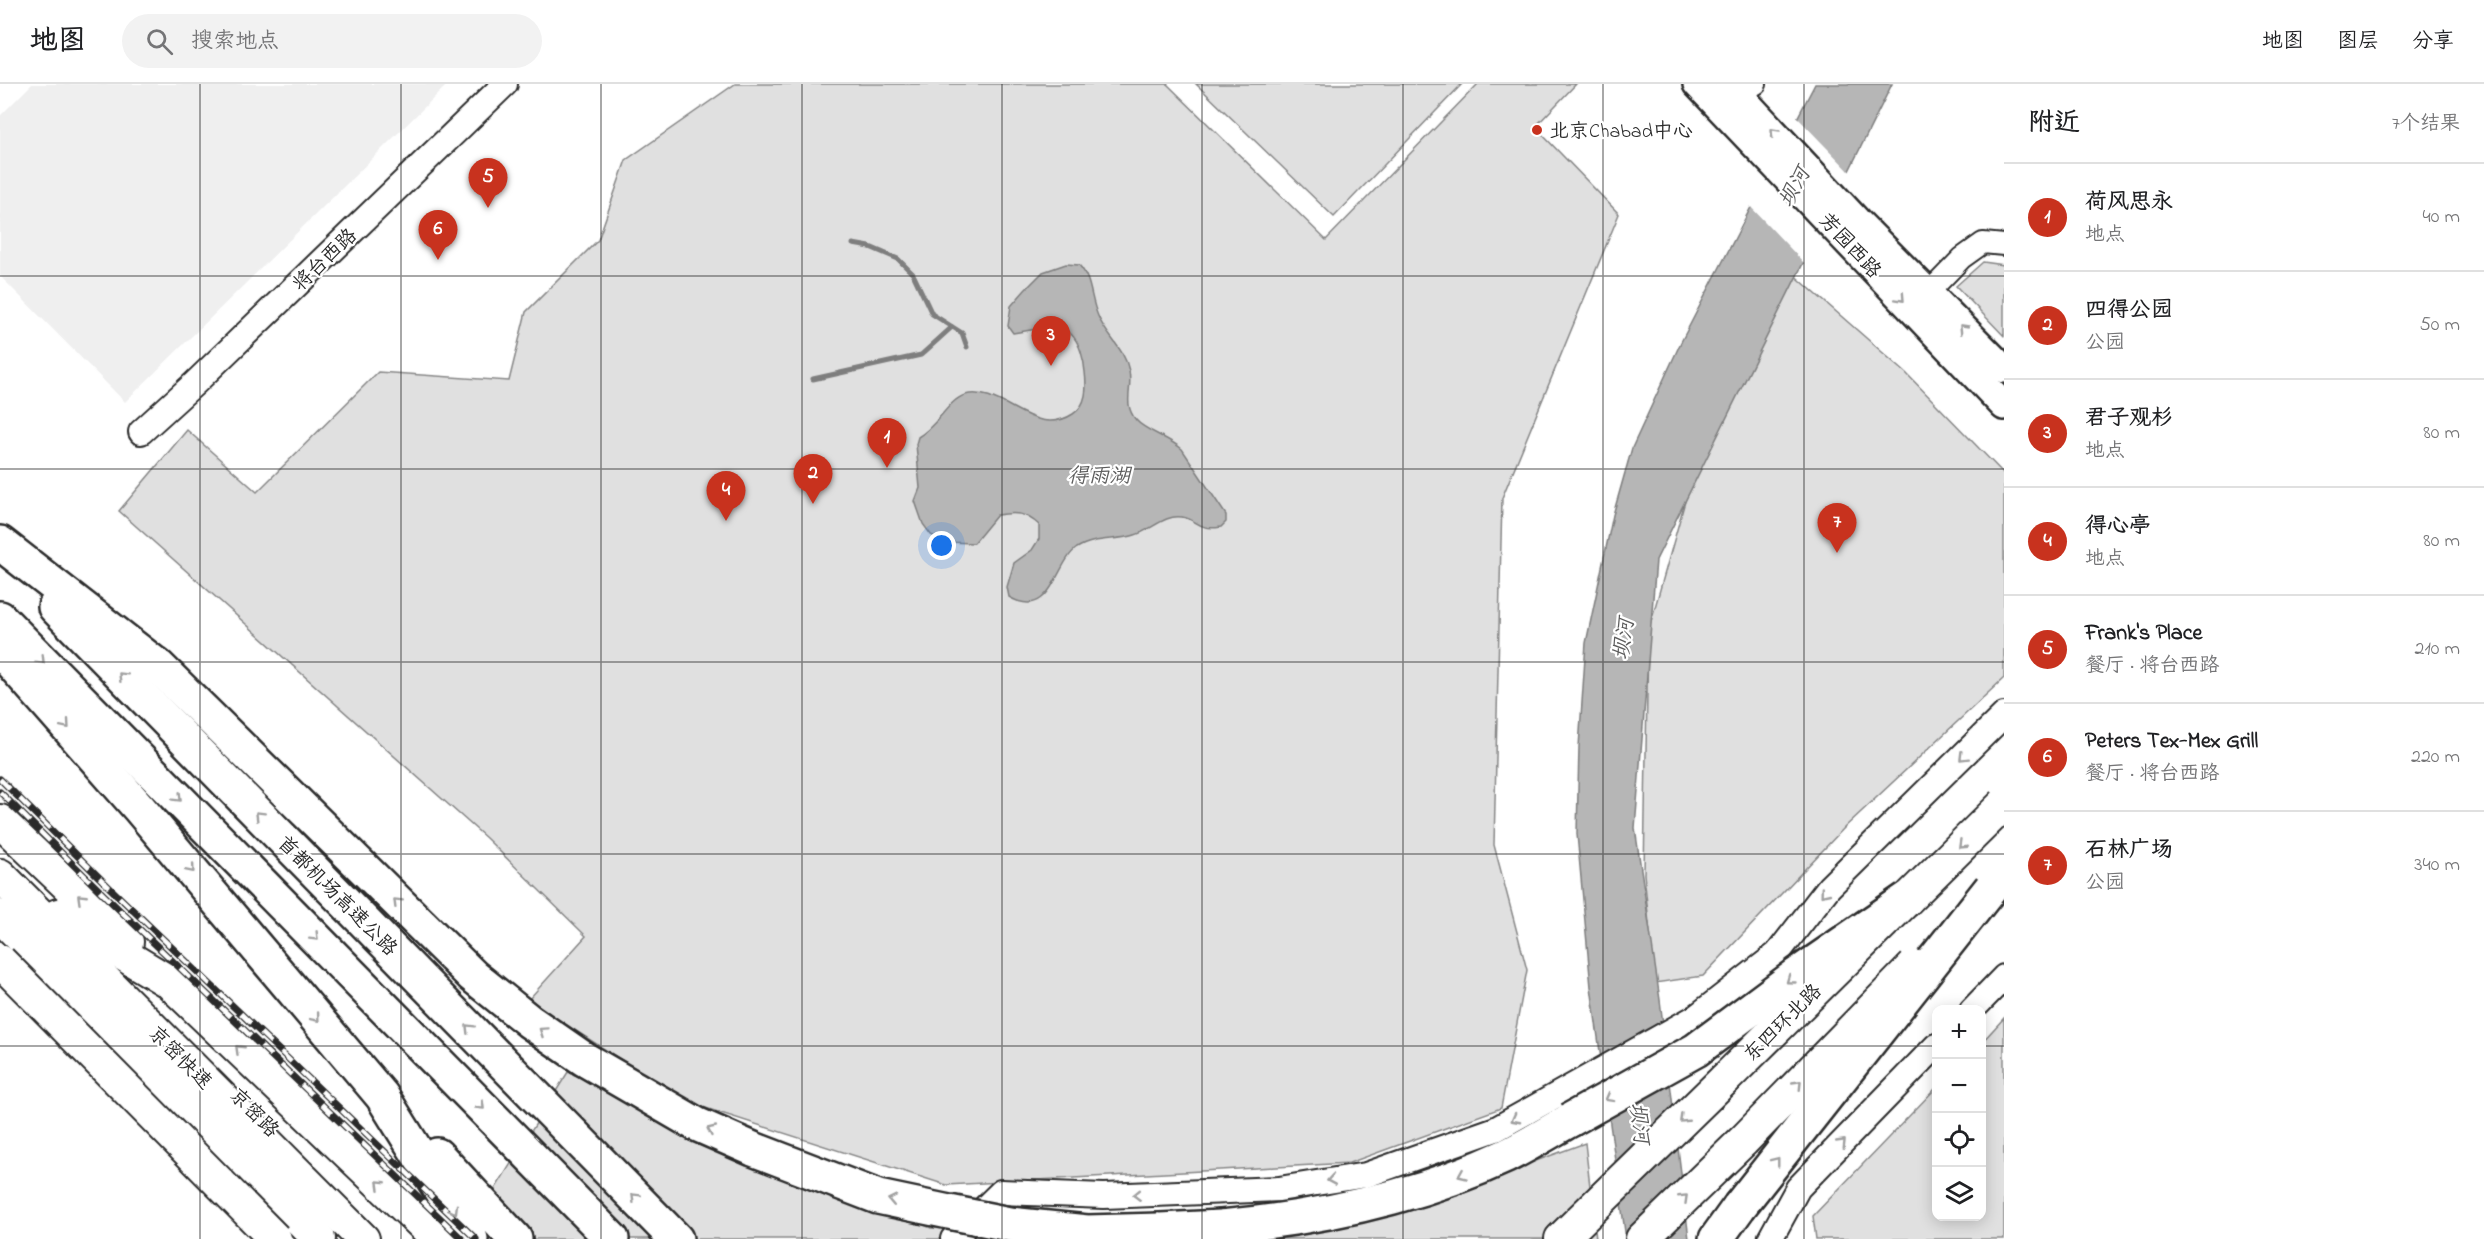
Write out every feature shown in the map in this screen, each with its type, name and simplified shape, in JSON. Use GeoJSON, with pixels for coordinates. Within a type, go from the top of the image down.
{"type":"FeatureCollection","features":[{"type":"Feature","properties":{"kind":"highway"},"geometry":{"type":"LineString","coordinates":[[0,543],[159,667],[472,976],[529,1021],[638,1091],[696,1124],[753,1149],[951,1226],[1009,1224],[1087,1232],[1160,1230],[1214,1233],[1396,1197],[1455,1178],[1508,1155],[1568,1105],[1696,1050],[1798,974],[1907,899]]}},
{"type":"Feature","properties":{"kind":"highway","name":"首都机场高速公路"},"geometry":{"type":"LineString","coordinates":[[0,552],[676,1239]]}},
{"type":"Feature","properties":{"kind":"highway"},"geometry":{"type":"LineString","coordinates":[[0,618],[612,1239]]}},
{"type":"Feature","properties":{"kind":"highway"},"geometry":{"type":"LineString","coordinates":[[0,650],[139,808],[382,1096],[515,1239]]}},
{"type":"Feature","properties":{"kind":"highway","name":"东四环北路"},"geometry":{"type":"LineString","coordinates":[[1561,1239],[2004,804]]}},
{"type":"Feature","properties":{"kind":"highway"},"geometry":{"type":"LineString","coordinates":[[4,837],[169,982],[438,1239]]}},
{"type":"Feature","properties":{"kind":"highway","name":"京密快速"},"geometry":{"type":"LineString","coordinates":[[0,875],[363,1239]]}},
{"type":"Feature","properties":{"kind":"highway"},"geometry":{"type":"LineString","coordinates":[[1642,1239],[1743,1141],[1997,881]]}},
{"type":"Feature","properties":{"kind":"highway"},"geometry":{"type":"LineString","coordinates":[[1716,1239],[1997,881]]}},
{"type":"Feature","properties":{"kind":"highway"},"geometry":{"type":"LineString","coordinates":[[58,915],[169,982]]}},
{"type":"Feature","properties":{"kind":"highway","name":"京密快速"},"geometry":{"type":"LineString","coordinates":[[0,916],[319,1239]]}},
{"type":"Feature","properties":{"kind":"highway"},"geometry":{"type":"LineString","coordinates":[[0,961],[275,1239]]}},
{"type":"Feature","properties":{"kind":"highway"},"geometry":{"type":"LineString","coordinates":[[382,1096],[471,1239]]}},
{"type":"Feature","properties":{"kind":"main road","name":"芳园西路"},"geometry":{"type":"LineString","coordinates":[[1697,84],[1742,98],[1851,230],[2004,406]]}},
{"type":"Feature","properties":{"kind":"main road","name":"芳园西路"},"geometry":{"type":"LineString","coordinates":[[1851,230],[1929,292],[2004,369]]}},
{"type":"Feature","properties":{"kind":"main road","name":"京密路"},"geometry":{"type":"LineString","coordinates":[[4,837],[58,915],[382,1239]]}},
{"type":"Feature","properties":{"kind":"main road"},"geometry":{"type":"LineString","coordinates":[[0,928],[308,1239]]}},
{"type":"Feature","properties":{"kind":"street","name":"将台西路"},"geometry":{"type":"LineString","coordinates":[[141,432],[505,84]]}},
{"type":"Feature","properties":{"kind":"street"},"geometry":{"type":"LineString","coordinates":[[1929,292],[1962,258],[1983,243],[2004,245]]}},
{"type":"Feature","properties":{"kind":"street"},"geometry":{"type":"LineString","coordinates":[[951,1226],[1001,1192],[1104,1196],[1164,1195],[1279,1189],[1366,1174],[1568,1105],[1696,1017],[1777,954],[1829,887],[2004,715]]}},
{"type":"Feature","properties":{"kind":"street"},"geometry":{"type":"LineString","coordinates":[[0,955],[115,1093],[239,1222],[252,1239]]}},
{"type":"Feature","properties":{"kind":"street"},"geometry":{"type":"LineString","coordinates":[[1977,1005],[2004,977]]}},
{"type":"Feature","properties":{"kind":"street"},"geometry":{"type":"LineString","coordinates":[[1770,1239],[1798,1188],[1932,1050]]}},
{"type":"Feature","properties":{"kind":"street"},"geometry":{"type":"LineString","coordinates":[[1164,1195],[1214,1233]]}},
{"type":"Feature","properties":{"kind":"shaded area"},"geometry":{"type":"Polygon","coordinates":[[[32,84],[448,84],[125,402],[0,276],[0,116],[32,84]]]}},
{"type":"Feature","properties":{"kind":"shaded area"},"geometry":{"type":"Polygon","coordinates":[[[735,84],[1167,84],[1326,240],[1478,84],[1576,84],[1535,127],[1619,214],[1502,498],[1494,845],[1527,970],[1501,1108],[1349,1163],[946,1185],[687,1102],[528,1000],[586,936],[486,838],[119,511],[187,430],[257,492],[378,372],[509,381],[526,312],[598,240],[626,160],[735,84]]]}},
{"type":"Feature","properties":{"kind":"shaded area"},"geometry":{"type":"Polygon","coordinates":[[[1196,84],[1462,84],[1334,217],[1196,84]]]}},
{"type":"Feature","properties":{"kind":"shaded area"},"geometry":{"type":"Polygon","coordinates":[[[1983,262],[2004,265],[2004,336],[1956,286],[1983,262]]]}},
{"type":"Feature","properties":{"kind":"shaded area"},"geometry":{"type":"Polygon","coordinates":[[[1784,266],[1906,373],[2004,474],[2004,678],[1845,827],[1703,976],[1655,983],[1644,874],[1648,632],[1695,466],[1784,266]]]}},
{"type":"Feature","properties":{"kind":"shaded area"},"geometry":{"type":"Polygon","coordinates":[[[2004,1018],[2004,1239],[1816,1239],[1813,1216],[1932,1092],[1932,1221],[1986,1221],[1986,1038],[2004,1018]]]}},
{"type":"Feature","properties":{"kind":"shaded area"},"geometry":{"type":"Polygon","coordinates":[[[568,1072],[931,1228],[1151,1239],[464,1239],[568,1072]]]}},
{"type":"Feature","properties":{"kind":"shaded area"},"geometry":{"type":"Polygon","coordinates":[[[1585,1143],[1596,1239],[1260,1239],[1391,1214],[1585,1143]]]}},
{"type":"Feature","properties":{"kind":"water","name":"坝河"},"geometry":{"type":"Polygon","coordinates":[[[1815,84],[1892,84],[1656,560],[1635,828],[1660,1000],[1689,1239],[1626,1239],[1591,987],[1577,834],[1579,747],[1586,643],[1613,515],[1632,448],[1681,342],[1815,84]]]}},
{"type":"Feature","properties":{"kind":"water","name":"得雨湖"},"geometry":{"type":"Polygon","coordinates":[[[1066,264],[1079,265],[1083,270],[1098,316],[1124,356],[1130,378],[1129,402],[1132,414],[1140,424],[1182,449],[1226,515],[1226,522],[1221,527],[1208,528],[1188,518],[1176,517],[1164,520],[1135,535],[1084,545],[1070,555],[1044,596],[1035,602],[1023,603],[1009,597],[1007,587],[1014,563],[1032,550],[1039,539],[1039,525],[1024,515],[1009,513],[997,515],[974,543],[945,542],[931,535],[923,524],[915,501],[920,488],[916,444],[918,437],[931,427],[953,402],[965,395],[979,394],[992,397],[1031,417],[1044,421],[1058,420],[1078,410],[1085,396],[1086,384],[1083,357],[1071,334],[1052,328],[1013,333],[1008,326],[1011,306],[1025,290],[1043,272],[1066,264]]]}},
{"type":"Feature","properties":{"kind":"pier"},"geometry":{"type":"Polygon","coordinates":[[[1795,115],[1852,174],[1806,265],[1748,204],[1795,115]]]}},
{"type":"Feature","properties":{"kind":"waterway"},"geometry":{"type":"LineString","coordinates":[[853,244],[870,247],[898,259],[913,274],[932,314],[962,333],[967,347]]}},
{"type":"Feature","properties":{"kind":"waterway"},"geometry":{"type":"LineString","coordinates":[[813,379],[921,355],[952,327]]}},
{"type":"Feature","properties":{"kind":"railway"},"geometry":{"type":"LineString","coordinates":[[0,779],[115,893],[476,1239]]}},
{"type":"Feature","properties":{"kind":"railway"},"geometry":{"type":"LineString","coordinates":[[0,792],[462,1239]]}},
{"type":"Feature","properties":{"kind":"place","name":"北京Chabad中心"},"geometry":{"type":"Point","coordinates":[1537,130]}},
{"type":"Feature","properties":{"kind":"place","name":"Frank's Place"},"geometry":{"type":"Point","coordinates":[488,208]}},
{"type":"Feature","properties":{"kind":"place","name":"Peters Tex-Mex Grill"},"geometry":{"type":"Point","coordinates":[438,260]}},
{"type":"Feature","properties":{"kind":"place","name":"君子观杉"},"geometry":{"type":"Point","coordinates":[1051,366]}},
{"type":"Feature","properties":{"kind":"place","name":"荷风思永"},"geometry":{"type":"Point","coordinates":[887,468]}},
{"type":"Feature","properties":{"kind":"place","name":"四得公园"},"geometry":{"type":"Point","coordinates":[813,504]}},
{"type":"Feature","properties":{"kind":"place","name":"得心亭"},"geometry":{"type":"Point","coordinates":[726,521]}},
{"type":"Feature","properties":{"kind":"place","name":"石林广场"},"geometry":{"type":"Point","coordinates":[1837,553]}}]}
